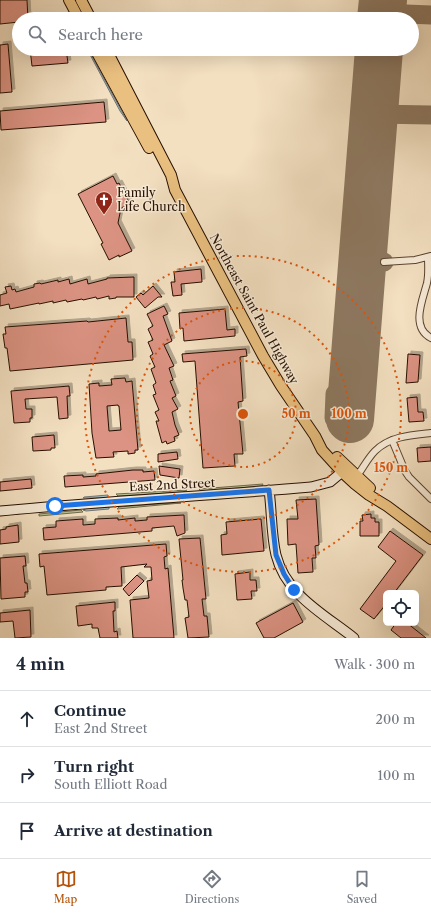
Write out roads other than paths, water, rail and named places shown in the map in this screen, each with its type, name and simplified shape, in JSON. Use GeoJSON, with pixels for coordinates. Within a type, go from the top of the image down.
{"type":"FeatureCollection","features":[{"type":"Feature","properties":{"kind":"main road"},"geometry":{"type":"LineString","coordinates":[[69,0],[75,12]]}},
{"type":"Feature","properties":{"kind":"main road"},"geometry":{"type":"LineString","coordinates":[[81,0],[87,12]]}},
{"type":"Feature","properties":{"kind":"main road","name":"Northeast Saint Paul Highway"},"geometry":{"type":"LineString","coordinates":[[99,56],[165,178],[175,190],[263,356],[281,386],[315,436]]}},
{"type":"Feature","properties":{"kind":"main road","name":"Northeast Saint Paul Highway"},"geometry":{"type":"LineString","coordinates":[[110,56],[171,175],[175,190]]}},
{"type":"Feature","properties":{"kind":"main road"},"geometry":{"type":"LineString","coordinates":[[315,436],[322,450],[342,472],[369,495],[387,506],[431,539]]}},
{"type":"Feature","properties":{"kind":"main road"},"geometry":{"type":"LineString","coordinates":[[315,436],[387,506]]}},
{"type":"Feature","properties":{"kind":"street"},"geometry":{"type":"LineString","coordinates":[[384,262],[414,260],[430,257],[427,282],[419,310],[421,327],[426,335],[431,338]]}},
{"type":"Feature","properties":{"kind":"street"},"geometry":{"type":"LineString","coordinates":[[357,476],[375,451],[392,440],[408,436],[431,434]]}},
{"type":"Feature","properties":{"kind":"street"},"geometry":{"type":"LineString","coordinates":[[392,440],[404,471],[431,499]]}},
{"type":"Feature","properties":{"kind":"street","name":"East 2nd Street"},"geometry":{"type":"LineString","coordinates":[[0,511],[122,500],[192,497],[317,486],[330,482],[342,472]]}},
{"type":"Feature","properties":{"kind":"street"},"geometry":{"type":"LineString","coordinates":[[269,490],[276,555],[284,574],[294,590],[354,638]]}},
{"type":"Feature","properties":{"kind":"water"},"geometry":{"type":"Polygon","coordinates":[[[91,56],[127,121],[120,111],[91,56]]]}},
{"type":"Feature","properties":{"kind":"water"},"geometry":{"type":"Polygon","coordinates":[[[108,495],[108,498],[83,498],[84,497],[108,495]]]}},
{"type":"Feature","properties":{"kind":"water"},"geometry":{"type":"Polygon","coordinates":[[[109,506],[109,509],[83,510],[88,508],[109,506]]]}},
{"type":"Feature","properties":{"kind":"place","name":"Family Life Church"},"geometry":{"type":"Point","coordinates":[104,215]}}]}
